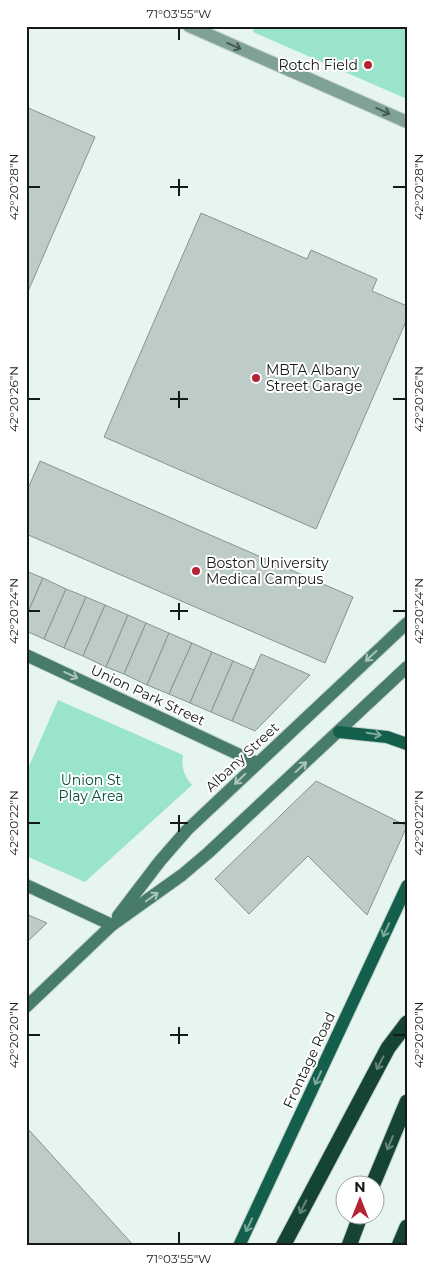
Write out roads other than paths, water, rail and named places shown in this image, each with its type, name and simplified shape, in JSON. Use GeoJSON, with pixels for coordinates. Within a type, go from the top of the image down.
{"type":"FeatureCollection","features":[{"type":"Feature","properties":{"kind":"highway"},"geometry":{"type":"LineString","coordinates":[[283,1246],[388,1048],[407,1023]]}},
{"type":"Feature","properties":{"kind":"highway"},"geometry":{"type":"LineString","coordinates":[[377,1174],[407,1102]]}},
{"type":"Feature","properties":{"kind":"highway"},"geometry":{"type":"LineString","coordinates":[[348,1246],[357,1224]]}},
{"type":"Feature","properties":{"kind":"highway"},"geometry":{"type":"LineString","coordinates":[[399,1246],[407,1227]]}},
{"type":"Feature","properties":{"kind":"main road","name":"Albany Street"},"geometry":{"type":"LineString","coordinates":[[112,925],[160,861],[187,830],[257,762],[407,623]]}},
{"type":"Feature","properties":{"kind":"main road","name":"Union Park Street"},"geometry":{"type":"LineString","coordinates":[[26,655],[257,762]]}},
{"type":"Feature","properties":{"kind":"main road","name":"Albany Street"},"geometry":{"type":"LineString","coordinates":[[26,1007],[112,925],[182,876],[407,667]]}},
{"type":"Feature","properties":{"kind":"main road"},"geometry":{"type":"LineString","coordinates":[[339,732],[381,735],[407,744]]}},
{"type":"Feature","properties":{"kind":"main road"},"geometry":{"type":"LineString","coordinates":[[26,885],[112,925]]}},
{"type":"Feature","properties":{"kind":"main road","name":"Frontage Road"},"geometry":{"type":"LineString","coordinates":[[239,1246],[407,886]]}},
{"type":"Feature","properties":{"kind":"street"},"geometry":{"type":"LineString","coordinates":[[189,26],[407,122]]}},
{"type":"Feature","properties":{"kind":"place","name":"Rotch Field"},"geometry":{"type":"Point","coordinates":[368,65]}},
{"type":"Feature","properties":{"kind":"place","name":"MBTA Albany Street Garage"},"geometry":{"type":"Point","coordinates":[256,378]}},
{"type":"Feature","properties":{"kind":"place","name":"Boston University Medical Campus"},"geometry":{"type":"Point","coordinates":[196,571]}},
{"type":"Feature","properties":{"kind":"park label","name":"Union St Play Area"},"geometry":{"type":"Point","coordinates":[91,788]}}]}
